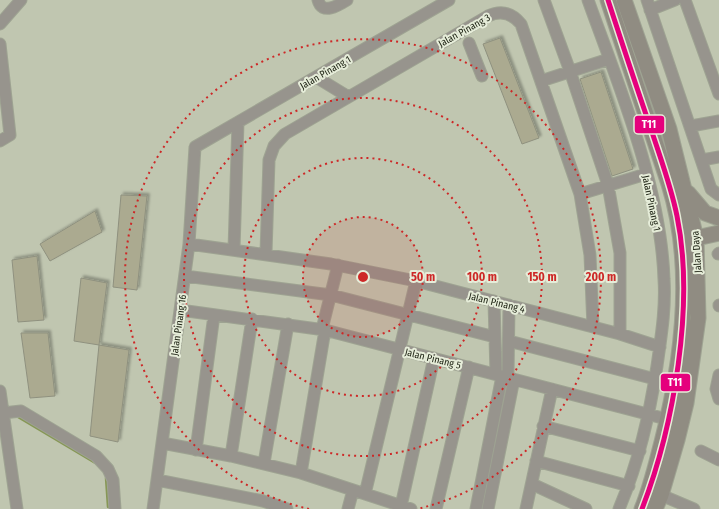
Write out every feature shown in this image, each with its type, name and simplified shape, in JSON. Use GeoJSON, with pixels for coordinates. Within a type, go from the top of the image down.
{"type":"FeatureCollection","features":[{"type":"Feature","properties":{"kind":"main road","name":"Jalan Daya"},"geometry":{"type":"LineString","coordinates":[[608,0],[677,210],[688,233]]}},
{"type":"Feature","properties":{"kind":"main road","name":"Jalan Daya"},"geometry":{"type":"LineString","coordinates":[[624,0],[669,129],[685,189],[688,233],[684,310],[673,397],[675,421],[661,495],[655,509]]}},
{"type":"Feature","properties":{"kind":"main road"},"geometry":{"type":"LineString","coordinates":[[685,189],[705,213],[719,219]]}},
{"type":"Feature","properties":{"kind":"main road"},"geometry":{"type":"LineString","coordinates":[[688,233],[719,219]]}},
{"type":"Feature","properties":{"kind":"main road"},"geometry":{"type":"LineString","coordinates":[[688,233],[719,233]]}},
{"type":"Feature","properties":{"kind":"main road","name":"Jalan Daya"},"geometry":{"type":"LineString","coordinates":[[642,509],[675,421]]}},
{"type":"Feature","properties":{"kind":"street"},"geometry":{"type":"LineString","coordinates":[[0,24],[21,0]]}},
{"type":"Feature","properties":{"kind":"street"},"geometry":{"type":"LineString","coordinates":[[321,4],[333,8],[347,0]]}},
{"type":"Feature","properties":{"kind":"street","name":"Jalan Pinang 1"},"geometry":{"type":"LineString","coordinates":[[200,143],[449,0]]}},
{"type":"Feature","properties":{"kind":"street"},"geometry":{"type":"LineString","coordinates":[[544,0],[570,71],[608,185],[620,253],[620,334]]}},
{"type":"Feature","properties":{"kind":"street","name":"Jalan Pinang 1"},"geometry":{"type":"LineString","coordinates":[[588,0],[634,131],[646,174],[655,212],[664,278],[664,312],[650,414],[629,486],[620,509]]}},
{"type":"Feature","properties":{"kind":"street"},"geometry":{"type":"LineString","coordinates":[[675,0],[649,5],[711,189],[718,195]]}},
{"type":"Feature","properties":{"kind":"street"},"geometry":{"type":"LineString","coordinates":[[684,0],[719,94]]}},
{"type":"Feature","properties":{"kind":"street","name":"Jalan Pinang 3"},"geometry":{"type":"LineString","coordinates":[[266,253],[268,160],[274,146],[285,134],[347,96],[488,16],[502,12],[513,16],[521,24],[580,194],[590,255],[593,327]]}},
{"type":"Feature","properties":{"kind":"street"},"geometry":{"type":"LineString","coordinates":[[469,43],[482,76]]}},
{"type":"Feature","properties":{"kind":"street"},"geometry":{"type":"LineString","coordinates":[[0,44],[10,135],[0,140]]}},
{"type":"Feature","properties":{"kind":"street"},"geometry":{"type":"LineString","coordinates":[[541,81],[609,58]]}},
{"type":"Feature","properties":{"kind":"street"},"geometry":{"type":"LineString","coordinates":[[316,77],[347,96]]}},
{"type":"Feature","properties":{"kind":"street"},"geometry":{"type":"LineString","coordinates":[[691,126],[719,120]]}},
{"type":"Feature","properties":{"kind":"street"},"geometry":{"type":"LineString","coordinates":[[234,249],[238,122]]}},
{"type":"Feature","properties":{"kind":"street","name":"Jalan Pinang 16"},"geometry":{"type":"LineString","coordinates":[[153,509],[190,244],[194,149],[200,143]]}},
{"type":"Feature","properties":{"kind":"street"},"geometry":{"type":"LineString","coordinates":[[702,160],[719,157]]}},
{"type":"Feature","properties":{"kind":"street"},"geometry":{"type":"LineString","coordinates":[[580,194],[646,174]]}},
{"type":"Feature","properties":{"kind":"street","name":"Jalan Pinang 4"},"geometry":{"type":"LineString","coordinates":[[190,244],[266,253],[338,265],[416,281],[620,334],[660,347]]}},
{"type":"Feature","properties":{"kind":"street"},"geometry":{"type":"LineString","coordinates":[[301,472],[324,329],[338,265]]}},
{"type":"Feature","properties":{"kind":"street"},"geometry":{"type":"LineString","coordinates":[[185,276],[331,295],[495,337]]}},
{"type":"Feature","properties":{"kind":"street"},"geometry":{"type":"LineString","coordinates":[[365,494],[416,281]]}},
{"type":"Feature","properties":{"kind":"street"},"geometry":{"type":"LineString","coordinates":[[476,509],[505,377],[495,337],[494,301]]}},
{"type":"Feature","properties":{"kind":"street"},"geometry":{"type":"LineString","coordinates":[[488,509],[509,341],[509,305]]}},
{"type":"Feature","properties":{"kind":"street","name":"Jalan Pinang 5"},"geometry":{"type":"LineString","coordinates":[[180,310],[324,329],[675,421]]}},
{"type":"Feature","properties":{"kind":"street"},"geometry":{"type":"LineString","coordinates":[[196,450],[214,315]]}},
{"type":"Feature","properties":{"kind":"street"},"geometry":{"type":"LineString","coordinates":[[231,456],[252,320]]}},
{"type":"Feature","properties":{"kind":"street"},"geometry":{"type":"LineString","coordinates":[[264,463],[288,324]]}},
{"type":"Feature","properties":{"kind":"street"},"geometry":{"type":"LineString","coordinates":[[509,341],[655,379]]}},
{"type":"Feature","properties":{"kind":"street"},"geometry":{"type":"LineString","coordinates":[[162,443],[231,456],[301,472],[406,507],[434,358]]}},
{"type":"Feature","properties":{"kind":"street"},"geometry":{"type":"LineString","coordinates":[[436,509],[469,367]]}},
{"type":"Feature","properties":{"kind":"street"},"geometry":{"type":"LineString","coordinates":[[719,375],[716,389],[719,399]]}},
{"type":"Feature","properties":{"kind":"street"},"geometry":{"type":"LineString","coordinates":[[526,509],[552,389]]}},
{"type":"Feature","properties":{"kind":"street"},"geometry":{"type":"LineString","coordinates":[[0,391],[17,509]]}},
{"type":"Feature","properties":{"kind":"street"},"geometry":{"type":"LineString","coordinates":[[3,413],[21,411],[96,456],[108,469],[113,480],[115,509]]}},
{"type":"Feature","properties":{"kind":"street"},"geometry":{"type":"LineString","coordinates":[[543,426],[640,451]]}},
{"type":"Feature","properties":{"kind":"street"},"geometry":{"type":"LineString","coordinates":[[701,451],[719,460]]}},
{"type":"Feature","properties":{"kind":"street"},"geometry":{"type":"LineString","coordinates":[[536,461],[629,486]]}},
{"type":"Feature","properties":{"kind":"street"},"geometry":{"type":"LineString","coordinates":[[157,480],[263,501],[287,509]]}},
{"type":"Feature","properties":{"kind":"street"},"geometry":{"type":"LineString","coordinates":[[532,484],[586,509]]}},
{"type":"Feature","properties":{"kind":"street"},"geometry":{"type":"LineString","coordinates":[[348,509],[353,490]]}},
{"type":"Feature","properties":{"kind":"street"},"geometry":{"type":"LineString","coordinates":[[661,495],[694,509]]}},
{"type":"Feature","properties":{"kind":"building"},"geometry":{"type":"Polygon","coordinates":[[[500,38],[539,138],[522,144],[483,44],[500,38]]]}},
{"type":"Feature","properties":{"kind":"building"},"geometry":{"type":"Polygon","coordinates":[[[601,72],[633,169],[612,176],[580,79],[601,72]]]}},
{"type":"Feature","properties":{"kind":"building"},"geometry":{"type":"Polygon","coordinates":[[[121,195],[147,196],[137,290],[113,287],[121,195]]]}},
{"type":"Feature","properties":{"kind":"building"},"geometry":{"type":"Polygon","coordinates":[[[95,211],[102,232],[50,261],[40,244],[95,211]]]}},
{"type":"Feature","properties":{"kind":"building"},"geometry":{"type":"Polygon","coordinates":[[[37,256],[44,320],[18,322],[12,260],[37,256]]]}},
{"type":"Feature","properties":{"kind":"building"},"geometry":{"type":"Polygon","coordinates":[[[81,278],[107,283],[99,345],[74,341],[81,278]]]}},
{"type":"Feature","properties":{"kind":"building"},"geometry":{"type":"Polygon","coordinates":[[[21,333],[48,333],[55,396],[30,398],[21,333]]]}},
{"type":"Feature","properties":{"kind":"building"},"geometry":{"type":"Polygon","coordinates":[[[99,345],[129,350],[118,442],[90,436],[99,345]]]}},
{"type":"Feature","properties":{"kind":"waterway"},"geometry":{"type":"LineString","coordinates":[[18,417],[97,464]]}},
{"type":"Feature","properties":{"kind":"waterway"},"geometry":{"type":"LineString","coordinates":[[106,478],[108,507]]}},
{"type":"Feature","properties":{"kind":"transit line","name":"T11"},"geometry":{"type":"LineString","coordinates":[[608,0],[669,183],[675,205],[682,250],[684,287],[682,325],[672,403],[664,441],[642,509]]}}]}
